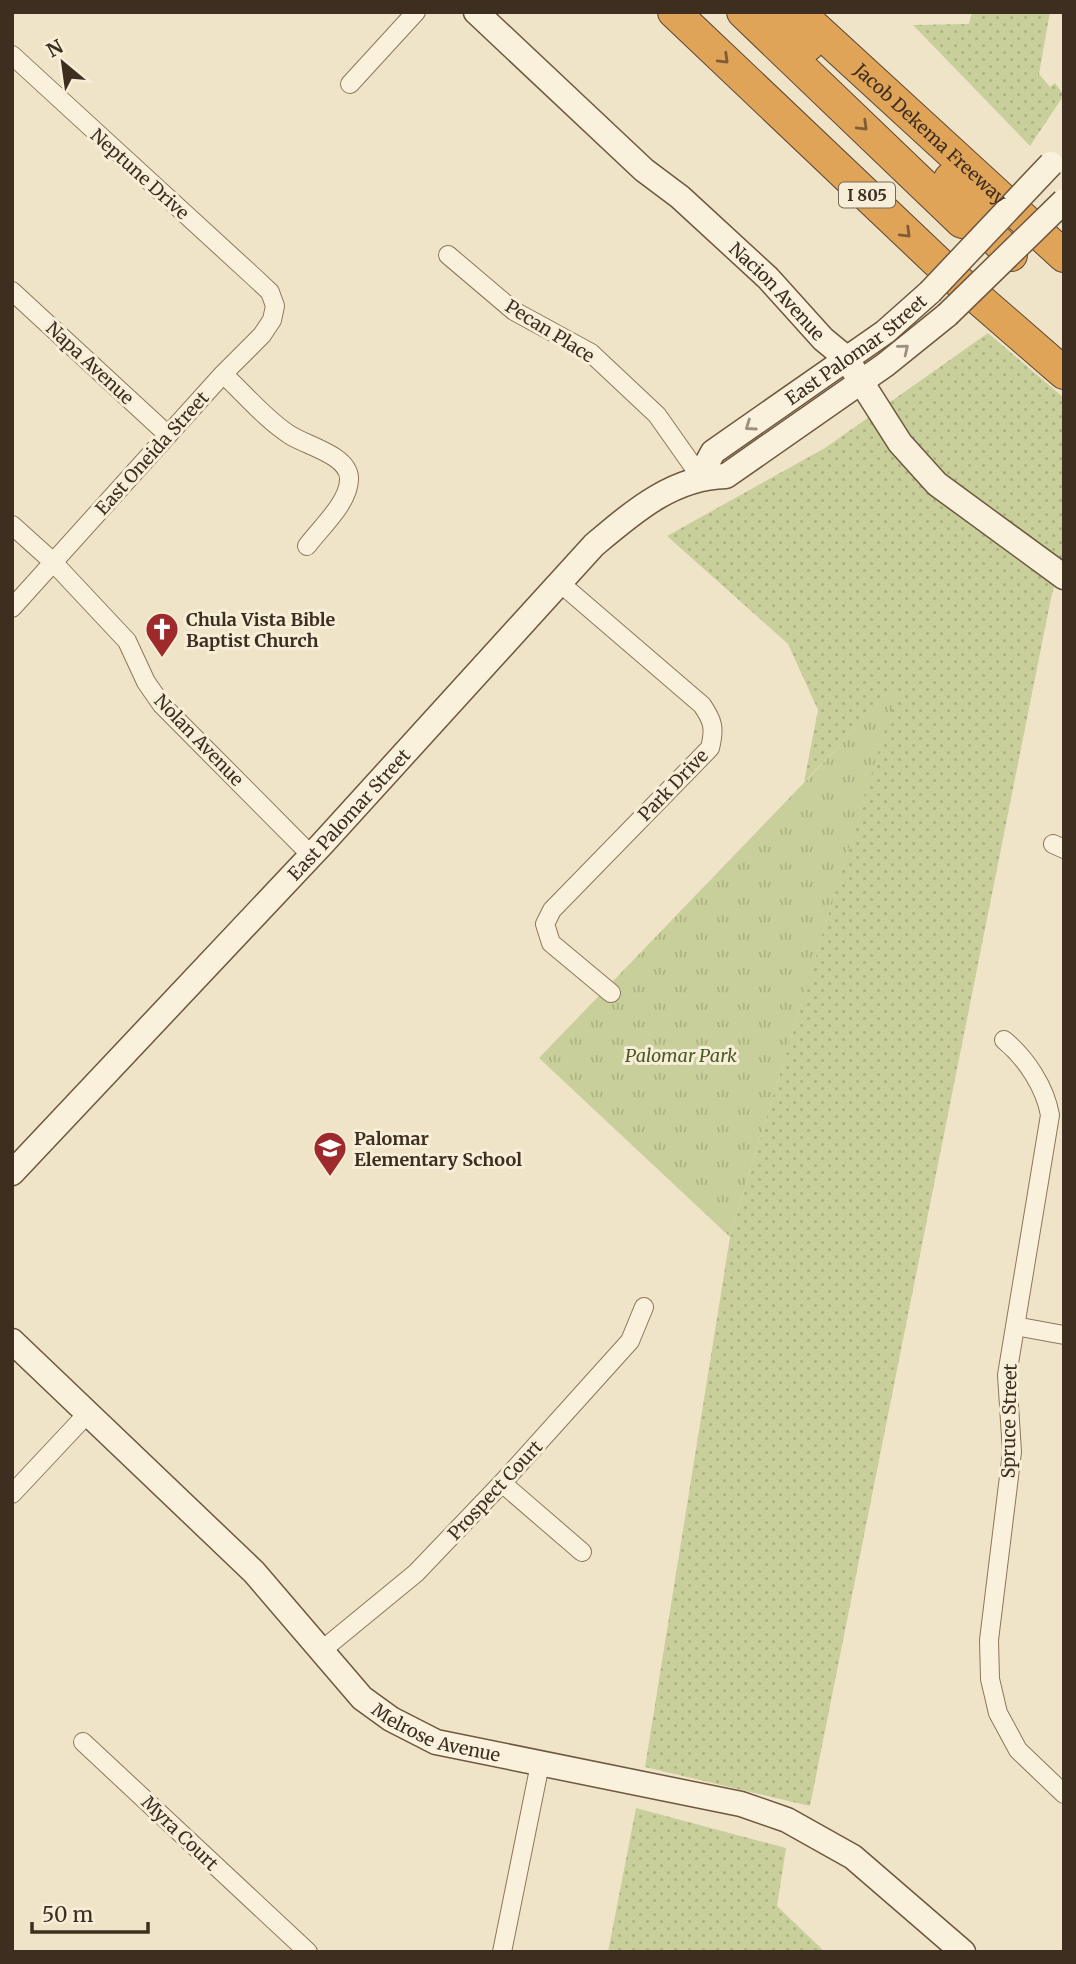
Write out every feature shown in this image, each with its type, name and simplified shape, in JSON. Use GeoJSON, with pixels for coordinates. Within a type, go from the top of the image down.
{"type":"FeatureCollection","features":[{"type":"Feature","properties":{"kind":"highway","name":"I 805"},"geometry":{"type":"LineString","coordinates":[[674,12],[950,274],[1064,373]]}},
{"type":"Feature","properties":{"kind":"highway"},"geometry":{"type":"LineString","coordinates":[[743,12],[821,71],[977,205],[985,229],[1010,254]]}},
{"type":"Feature","properties":{"kind":"highway"},"geometry":{"type":"LineString","coordinates":[[773,12],[821,71]]}},
{"type":"Feature","properties":{"kind":"highway","name":"Jacob Dekema Freeway"},"geometry":{"type":"LineString","coordinates":[[798,12],[1064,256]]}},
{"type":"Feature","properties":{"kind":"street"},"geometry":{"type":"LineString","coordinates":[[350,84],[416,12]]}},
{"type":"Feature","properties":{"kind":"street","name":"Nacion Avenue"},"geometry":{"type":"LineString","coordinates":[[476,12],[637,163],[674,192],[768,278],[823,340],[846,358],[900,443],[937,484],[963,506],[1064,577]]}},
{"type":"Feature","properties":{"kind":"street","name":"Neptune Drive"},"geometry":{"type":"LineString","coordinates":[[12,55],[270,292]]}},
{"type":"Feature","properties":{"kind":"street","name":"East Palomar Street"},"geometry":{"type":"LineString","coordinates":[[700,476],[713,452],[884,332],[930,292],[985,229],[1057,158]]}},
{"type":"Feature","properties":{"kind":"street","name":"East Palomar Street"},"geometry":{"type":"LineString","coordinates":[[12,1173],[311,855],[594,545],[641,505],[700,476],[726,475],[861,381],[947,316],[1064,201]]}},
{"type":"Feature","properties":{"kind":"street","name":"Pecan Place"},"geometry":{"type":"LineString","coordinates":[[448,255],[516,312],[591,353],[657,415],[700,476]]}},
{"type":"Feature","properties":{"kind":"street","name":"Napa Avenue"},"geometry":{"type":"LineString","coordinates":[[12,291],[168,435]]}},
{"type":"Feature","properties":{"kind":"street","name":"East Oneida Street"},"geometry":{"type":"LineString","coordinates":[[12,608],[223,374],[262,335],[272,320],[275,306],[270,292]]}},
{"type":"Feature","properties":{"kind":"street"},"geometry":{"type":"LineString","coordinates":[[223,374],[289,435],[334,458],[345,467],[349,478],[345,495],[307,545]]}},
{"type":"Feature","properties":{"kind":"street","name":"Nolan Avenue"},"geometry":{"type":"LineString","coordinates":[[12,525],[52,561],[127,641],[146,682],[162,705],[311,855]]}},
{"type":"Feature","properties":{"kind":"street","name":"Park Drive"},"geometry":{"type":"LineString","coordinates":[[560,583],[702,705],[713,721],[715,731],[710,748],[552,909],[545,925],[551,943],[611,993]]}},
{"type":"Feature","properties":{"kind":"street","name":"Spruce Street"},"geometry":{"type":"LineString","coordinates":[[1004,1040],[1019,1052],[1047,1099],[1050,1115],[1007,1375],[1012,1452],[989,1640],[990,1679],[998,1713],[1018,1751],[1064,1794]]}},
{"type":"Feature","properties":{"kind":"street","name":"Prospect Court"},"geometry":{"type":"LineString","coordinates":[[321,1651],[416,1573],[502,1483],[630,1341],[644,1307]]}},
{"type":"Feature","properties":{"kind":"street"},"geometry":{"type":"LineString","coordinates":[[1015,1326],[1064,1335]]}},
{"type":"Feature","properties":{"kind":"street","name":"Melrose Avenue"},"geometry":{"type":"LineString","coordinates":[[12,1340],[254,1572],[362,1698],[412,1731],[436,1742],[741,1804],[787,1820],[853,1857],[963,1952]]}},
{"type":"Feature","properties":{"kind":"street"},"geometry":{"type":"LineString","coordinates":[[12,1494],[88,1413]]}},
{"type":"Feature","properties":{"kind":"street"},"geometry":{"type":"LineString","coordinates":[[502,1483],[582,1552]]}},
{"type":"Feature","properties":{"kind":"street","name":"Myra Court"},"geometry":{"type":"LineString","coordinates":[[83,1742],[309,1952]]}},
{"type":"Feature","properties":{"kind":"street"},"geometry":{"type":"LineString","coordinates":[[502,1952],[540,1764]]}},
{"type":"Feature","properties":{"kind":"green space"},"geometry":{"type":"Polygon","coordinates":[[[972,12],[1050,12],[1039,74],[1050,87],[1055,83],[1064,95],[1030,146],[913,25],[969,24],[972,12]]]}},
{"type":"Feature","properties":{"kind":"green space"},"geometry":{"type":"Polygon","coordinates":[[[988,333],[1064,398],[1064,550],[1051,598],[810,1806],[645,1767],[730,1237],[898,686],[804,782],[818,710],[788,644],[667,536],[825,448],[988,333]]]}},
{"type":"Feature","properties":{"kind":"green space","name":"Palomar Park"},"geometry":{"type":"Polygon","coordinates":[[[899,684],[730,1237],[539,1058],[899,684]]]}},
{"type":"Feature","properties":{"kind":"green space"},"geometry":{"type":"Polygon","coordinates":[[[636,1808],[786,1848],[777,1906],[825,1952],[608,1952],[636,1808]]]}},
{"type":"Feature","properties":{"kind":"place","name":"Chula Vista Bible Baptist Church"},"geometry":{"type":"Point","coordinates":[162,659]}},
{"type":"Feature","properties":{"kind":"place","name":"Palomar Elementary School"},"geometry":{"type":"Point","coordinates":[330,1178]}}]}
